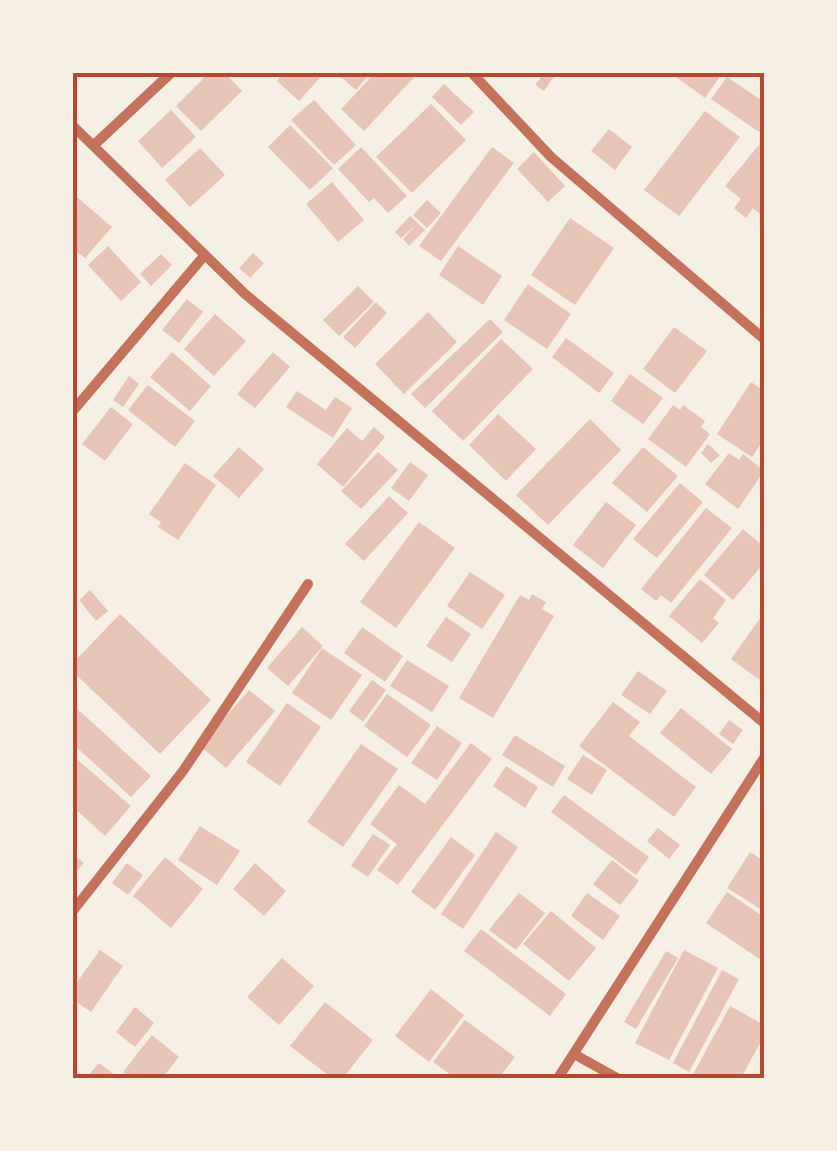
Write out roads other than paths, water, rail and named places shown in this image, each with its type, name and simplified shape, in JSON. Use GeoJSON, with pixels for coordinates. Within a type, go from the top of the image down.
{"type":"FeatureCollection","features":[{"type":"Feature","properties":{"kind":"street"},"geometry":{"type":"LineString","coordinates":[[94,145],[172,72]]}},
{"type":"Feature","properties":{"kind":"street"},"geometry":{"type":"LineString","coordinates":[[471,72],[551,157],[764,339]]}},
{"type":"Feature","properties":{"kind":"street"},"geometry":{"type":"LineString","coordinates":[[72,124],[245,294],[764,723]]}},
{"type":"Feature","properties":{"kind":"street"},"geometry":{"type":"LineString","coordinates":[[72,412],[204,256]]}},
{"type":"Feature","properties":{"kind":"street"},"geometry":{"type":"LineString","coordinates":[[72,912],[183,771],[308,584]]}},
{"type":"Feature","properties":{"kind":"street"},"geometry":{"type":"LineString","coordinates":[[558,1078],[764,758]]}},
{"type":"Feature","properties":{"kind":"street"},"geometry":{"type":"LineString","coordinates":[[754,775],[764,783]]}},
{"type":"Feature","properties":{"kind":"street"},"geometry":{"type":"LineString","coordinates":[[574,1054],[617,1078]]}}]}
